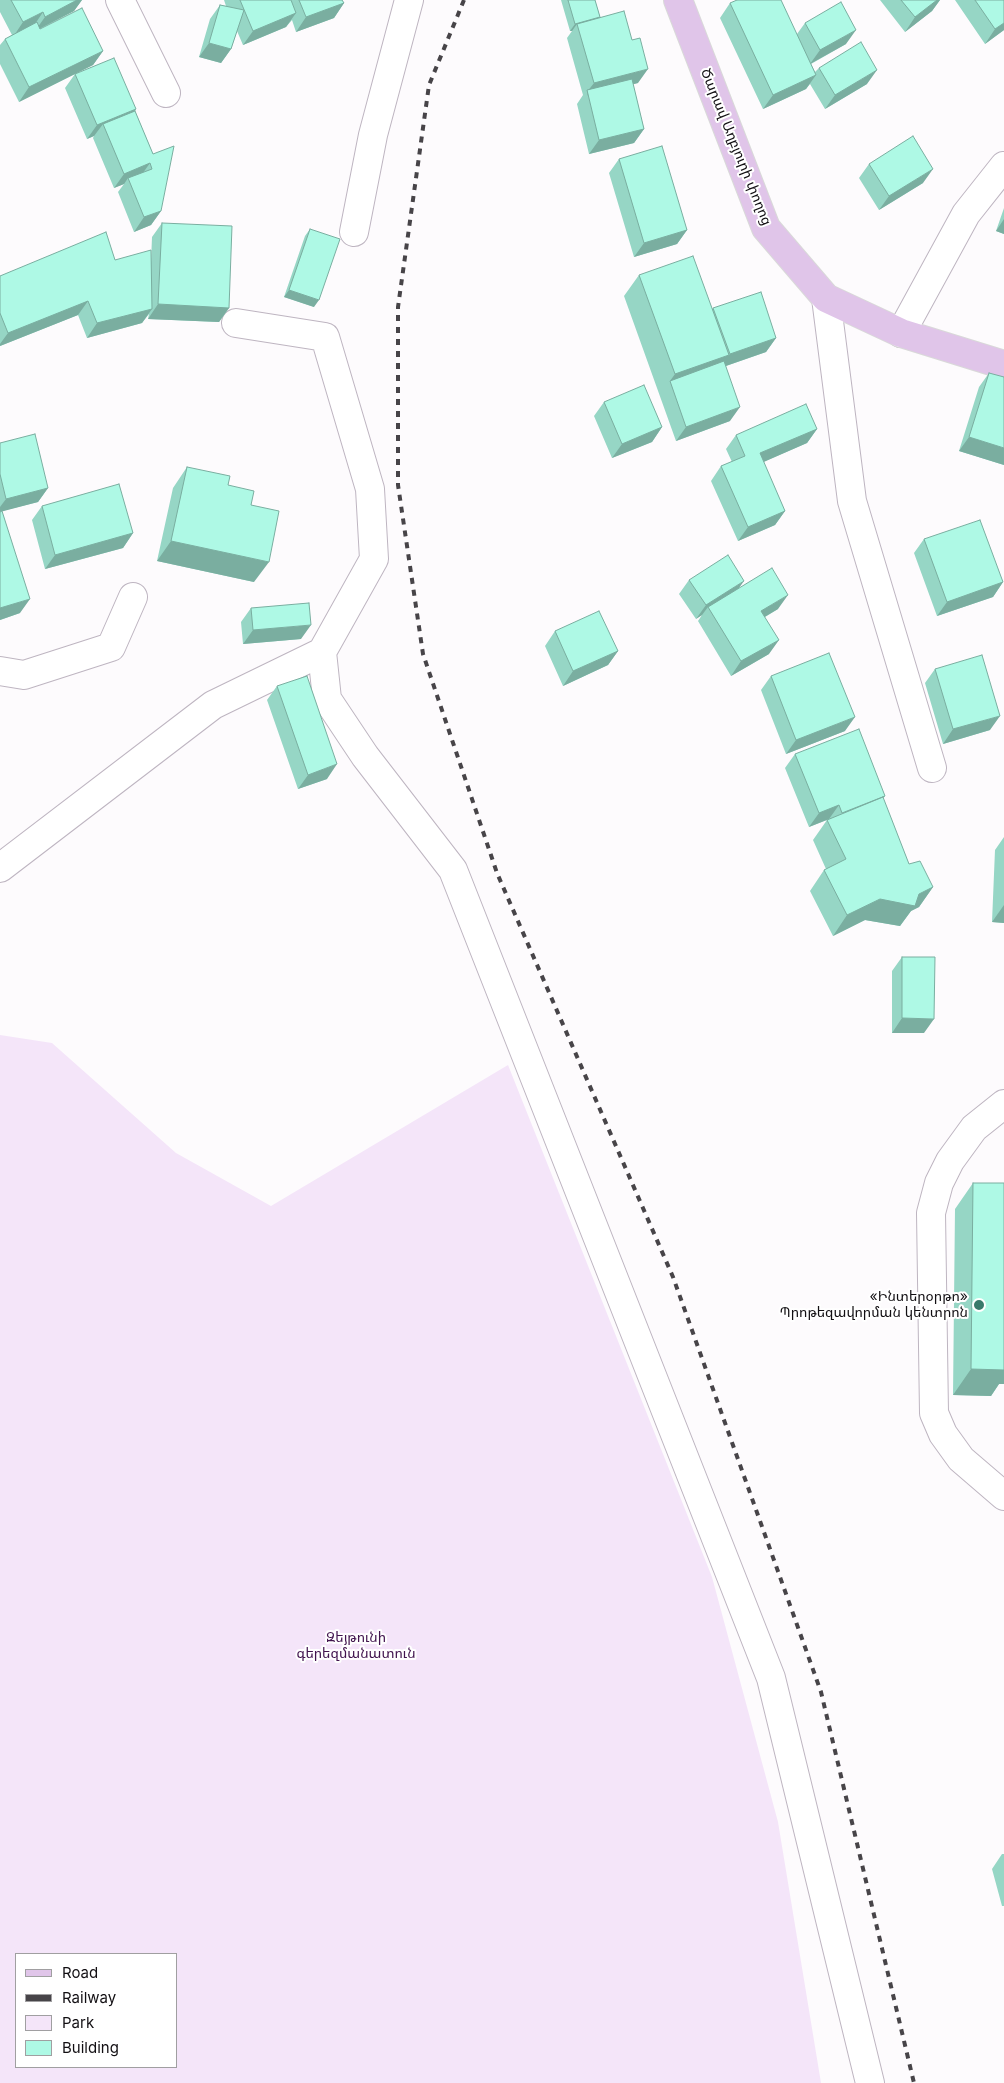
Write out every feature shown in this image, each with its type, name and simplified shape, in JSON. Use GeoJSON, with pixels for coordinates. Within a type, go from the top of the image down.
{"type":"FeatureCollection","features":[{"type":"Feature","properties":{"kind":"main road","name":"Ծարավ Աղբյուրի փողոց"},"geometry":{"type":"LineString","coordinates":[[678,0],[766,228],[826,298],[901,333],[1004,365]]}},
{"type":"Feature","properties":{"kind":"street"},"geometry":{"type":"LineString","coordinates":[[120,0],[166,93]]}},
{"type":"Feature","properties":{"kind":"street"},"geometry":{"type":"LineString","coordinates":[[354,232],[373,135],[409,0]]}},
{"type":"Feature","properties":{"kind":"street"},"geometry":{"type":"LineString","coordinates":[[901,333],[966,214],[1004,166]]}},
{"type":"Feature","properties":{"kind":"street"},"geometry":{"type":"LineString","coordinates":[[826,298],[852,501],[932,768]]}},
{"type":"Feature","properties":{"kind":"street"},"geometry":{"type":"LineString","coordinates":[[0,868],[213,705],[322,652],[374,559],[370,490],[325,337],[236,323]]}},
{"type":"Feature","properties":{"kind":"street"},"geometry":{"type":"LineString","coordinates":[[0,671],[24,675],[111,647],[133,597]]}},
{"type":"Feature","properties":{"kind":"street"},"geometry":{"type":"LineString","coordinates":[[322,652],[327,700],[365,756],[453,870],[771,1678],[870,2083]]}},
{"type":"Feature","properties":{"kind":"street"},"geometry":{"type":"LineString","coordinates":[[1004,1104],[974,1128],[950,1161],[939,1183],[931,1213],[934,1413],[943,1434],[961,1459],[1004,1496]]}},
{"type":"Feature","properties":{"kind":"green space","name":"Զեյթունի գերեզմանատուն"},"geometry":{"type":"Polygon","coordinates":[[[0,1035],[52,1043],[176,1153],[271,1206],[508,1065],[712,1577],[778,1822],[821,2083],[0,2083],[0,1035]]]}},
{"type":"Feature","properties":{"kind":"building"},"geometry":{"type":"Polygon","coordinates":[[[11,0],[77,0],[45,17],[43,12],[23,22],[11,0]]]}},
{"type":"Feature","properties":{"kind":"building"},"geometry":{"type":"Polygon","coordinates":[[[240,0],[291,0],[296,13],[253,31],[240,0]]]}},
{"type":"Feature","properties":{"kind":"building"},"geometry":{"type":"Polygon","coordinates":[[[299,0],[342,0],[344,3],[306,17],[299,0]]]}},
{"type":"Feature","properties":{"kind":"building"},"geometry":{"type":"Polygon","coordinates":[[[568,0],[595,0],[600,17],[575,24],[568,0]]]}},
{"type":"Feature","properties":{"kind":"building"},"geometry":{"type":"Polygon","coordinates":[[[737,0],[781,0],[816,75],[773,95],[730,3],[737,0]]]}},
{"type":"Feature","properties":{"kind":"building"},"geometry":{"type":"Polygon","coordinates":[[[901,0],[937,0],[915,17],[901,0]]]}},
{"type":"Feature","properties":{"kind":"building"},"geometry":{"type":"Polygon","coordinates":[[[975,0],[1004,0],[1004,23],[995,29],[975,0]]]}},
{"type":"Feature","properties":{"kind":"building"},"geometry":{"type":"Polygon","coordinates":[[[841,2],[856,30],[820,50],[805,23],[841,2]]]}},
{"type":"Feature","properties":{"kind":"building"},"geometry":{"type":"Polygon","coordinates":[[[220,5],[244,10],[231,49],[209,43],[220,5]]]}},
{"type":"Feature","properties":{"kind":"building"},"geometry":{"type":"Polygon","coordinates":[[[82,8],[103,51],[29,87],[5,39],[37,22],[40,29],[82,8]]]}},
{"type":"Feature","properties":{"kind":"building"},"geometry":{"type":"Polygon","coordinates":[[[624,11],[632,40],[640,38],[648,69],[594,83],[577,24],[624,11]]]}},
{"type":"Feature","properties":{"kind":"building"},"geometry":{"type":"Polygon","coordinates":[[[861,42],[877,70],[835,95],[819,68],[861,42]]]}},
{"type":"Feature","properties":{"kind":"building"},"geometry":{"type":"Polygon","coordinates":[[[114,58],[136,109],[97,125],[75,74],[114,58]]]}},
{"type":"Feature","properties":{"kind":"building"},"geometry":{"type":"Polygon","coordinates":[[[632,79],[644,129],[599,140],[587,90],[632,79]]]}},
{"type":"Feature","properties":{"kind":"building"},"geometry":{"type":"Polygon","coordinates":[[[135,111],[153,154],[174,146],[161,211],[144,217],[128,178],[152,169],[150,163],[124,174],[103,124],[135,111]]]}},
{"type":"Feature","properties":{"kind":"building"},"geometry":{"type":"Polygon","coordinates":[[[913,136],[933,169],[889,196],[869,164],[913,136]]]}},
{"type":"Feature","properties":{"kind":"building"},"geometry":{"type":"Polygon","coordinates":[[[662,146],[687,230],[644,243],[619,159],[662,146]]]}},
{"type":"Feature","properties":{"kind":"building"},"geometry":{"type":"Polygon","coordinates":[[[162,223],[232,226],[229,308],[158,304],[162,223]]]}},
{"type":"Feature","properties":{"kind":"building"},"geometry":{"type":"Polygon","coordinates":[[[310,229],[340,239],[319,300],[289,290],[310,229]]]}},
{"type":"Feature","properties":{"kind":"building"},"geometry":{"type":"Polygon","coordinates":[[[106,232],[115,260],[151,250],[152,309],[97,323],[88,301],[8,333],[0,313],[0,276],[106,232]]]}},
{"type":"Feature","properties":{"kind":"building"},"geometry":{"type":"Polygon","coordinates":[[[693,256],[729,355],[675,374],[639,275],[693,256]]]}},
{"type":"Feature","properties":{"kind":"building"},"geometry":{"type":"Polygon","coordinates":[[[761,292],[776,338],[730,354],[713,308],[761,292]]]}},
{"type":"Feature","properties":{"kind":"building"},"geometry":{"type":"Polygon","coordinates":[[[724,361],[740,407],[686,427],[670,381],[724,361]]]}},
{"type":"Feature","properties":{"kind":"building"},"geometry":{"type":"Polygon","coordinates":[[[989,373],[1004,377],[1004,448],[969,437],[989,373]]]}},
{"type":"Feature","properties":{"kind":"building"},"geometry":{"type":"Polygon","coordinates":[[[644,385],[662,427],[622,444],[604,402],[644,385]]]}},
{"type":"Feature","properties":{"kind":"building"},"geometry":{"type":"Polygon","coordinates":[[[806,404],[817,429],[760,453],[785,511],[748,527],[721,466],[745,456],[736,435],[806,404]]]}},
{"type":"Feature","properties":{"kind":"building"},"geometry":{"type":"Polygon","coordinates":[[[35,434],[48,488],[6,499],[0,474],[0,443],[35,434]]]}},
{"type":"Feature","properties":{"kind":"building"},"geometry":{"type":"Polygon","coordinates":[[[187,467],[230,476],[228,485],[254,491],[251,505],[279,511],[269,562],[171,541],[187,467]]]}},
{"type":"Feature","properties":{"kind":"building"},"geometry":{"type":"Polygon","coordinates":[[[119,484],[133,533],[55,555],[42,506],[119,484]]]}},
{"type":"Feature","properties":{"kind":"building"},"geometry":{"type":"Polygon","coordinates":[[[2,511],[30,599],[0,608],[0,512],[2,511]]]}},
{"type":"Feature","properties":{"kind":"building"},"geometry":{"type":"Polygon","coordinates":[[[980,520],[1003,582],[947,602],[924,539],[980,520]]]}},
{"type":"Feature","properties":{"kind":"building"},"geometry":{"type":"Polygon","coordinates":[[[728,555],[744,581],[706,605],[689,580],[728,555]]]}},
{"type":"Feature","properties":{"kind":"building"},"geometry":{"type":"Polygon","coordinates":[[[772,568],[788,595],[761,611],[779,640],[741,661],[708,607],[772,568]]]}},
{"type":"Feature","properties":{"kind":"building"},"geometry":{"type":"Polygon","coordinates":[[[309,603],[311,625],[253,630],[251,608],[309,603]]]}},
{"type":"Feature","properties":{"kind":"building"},"geometry":{"type":"Polygon","coordinates":[[[599,611],[618,651],[573,671],[555,631],[599,611]]]}},
{"type":"Feature","properties":{"kind":"building"},"geometry":{"type":"Polygon","coordinates":[[[829,653],[855,717],[796,740],[771,676],[829,653]]]}},
{"type":"Feature","properties":{"kind":"building"},"geometry":{"type":"Polygon","coordinates":[[[982,655],[1000,716],[953,729],[935,669],[982,655]]]}},
{"type":"Feature","properties":{"kind":"building"},"geometry":{"type":"Polygon","coordinates":[[[307,676],[337,764],[308,775],[277,686],[307,676]]]}},
{"type":"Feature","properties":{"kind":"building"},"geometry":{"type":"Polygon","coordinates":[[[859,729],[885,796],[842,813],[839,805],[819,813],[795,754],[859,729]]]}},
{"type":"Feature","properties":{"kind":"building"},"geometry":{"type":"Polygon","coordinates":[[[883,797],[909,864],[920,861],[933,887],[919,894],[915,906],[880,899],[847,915],[824,870],[846,859],[827,820],[883,797]]]}},
{"type":"Feature","properties":{"kind":"building"},"geometry":{"type":"Polygon","coordinates":[[[902,957],[935,957],[934,1019],[902,1018],[902,957]]]}},
{"type":"Feature","properties":{"kind":"building"},"geometry":{"type":"Polygon","coordinates":[[[973,1183],[1004,1183],[1004,1370],[971,1369],[973,1183]]]}},
{"type":"Feature","properties":{"kind":"railway"},"geometry":{"type":"LineString","coordinates":[[464,0],[429,85],[398,307],[398,485],[423,654],[497,873],[673,1277],[821,1692],[914,2083]]}},
{"type":"Feature","properties":{"kind":"place","name":"«Ինտերօրթո» Պրոթեզավորման կենտրոն"},"geometry":{"type":"Point","coordinates":[979,1305]}}]}
